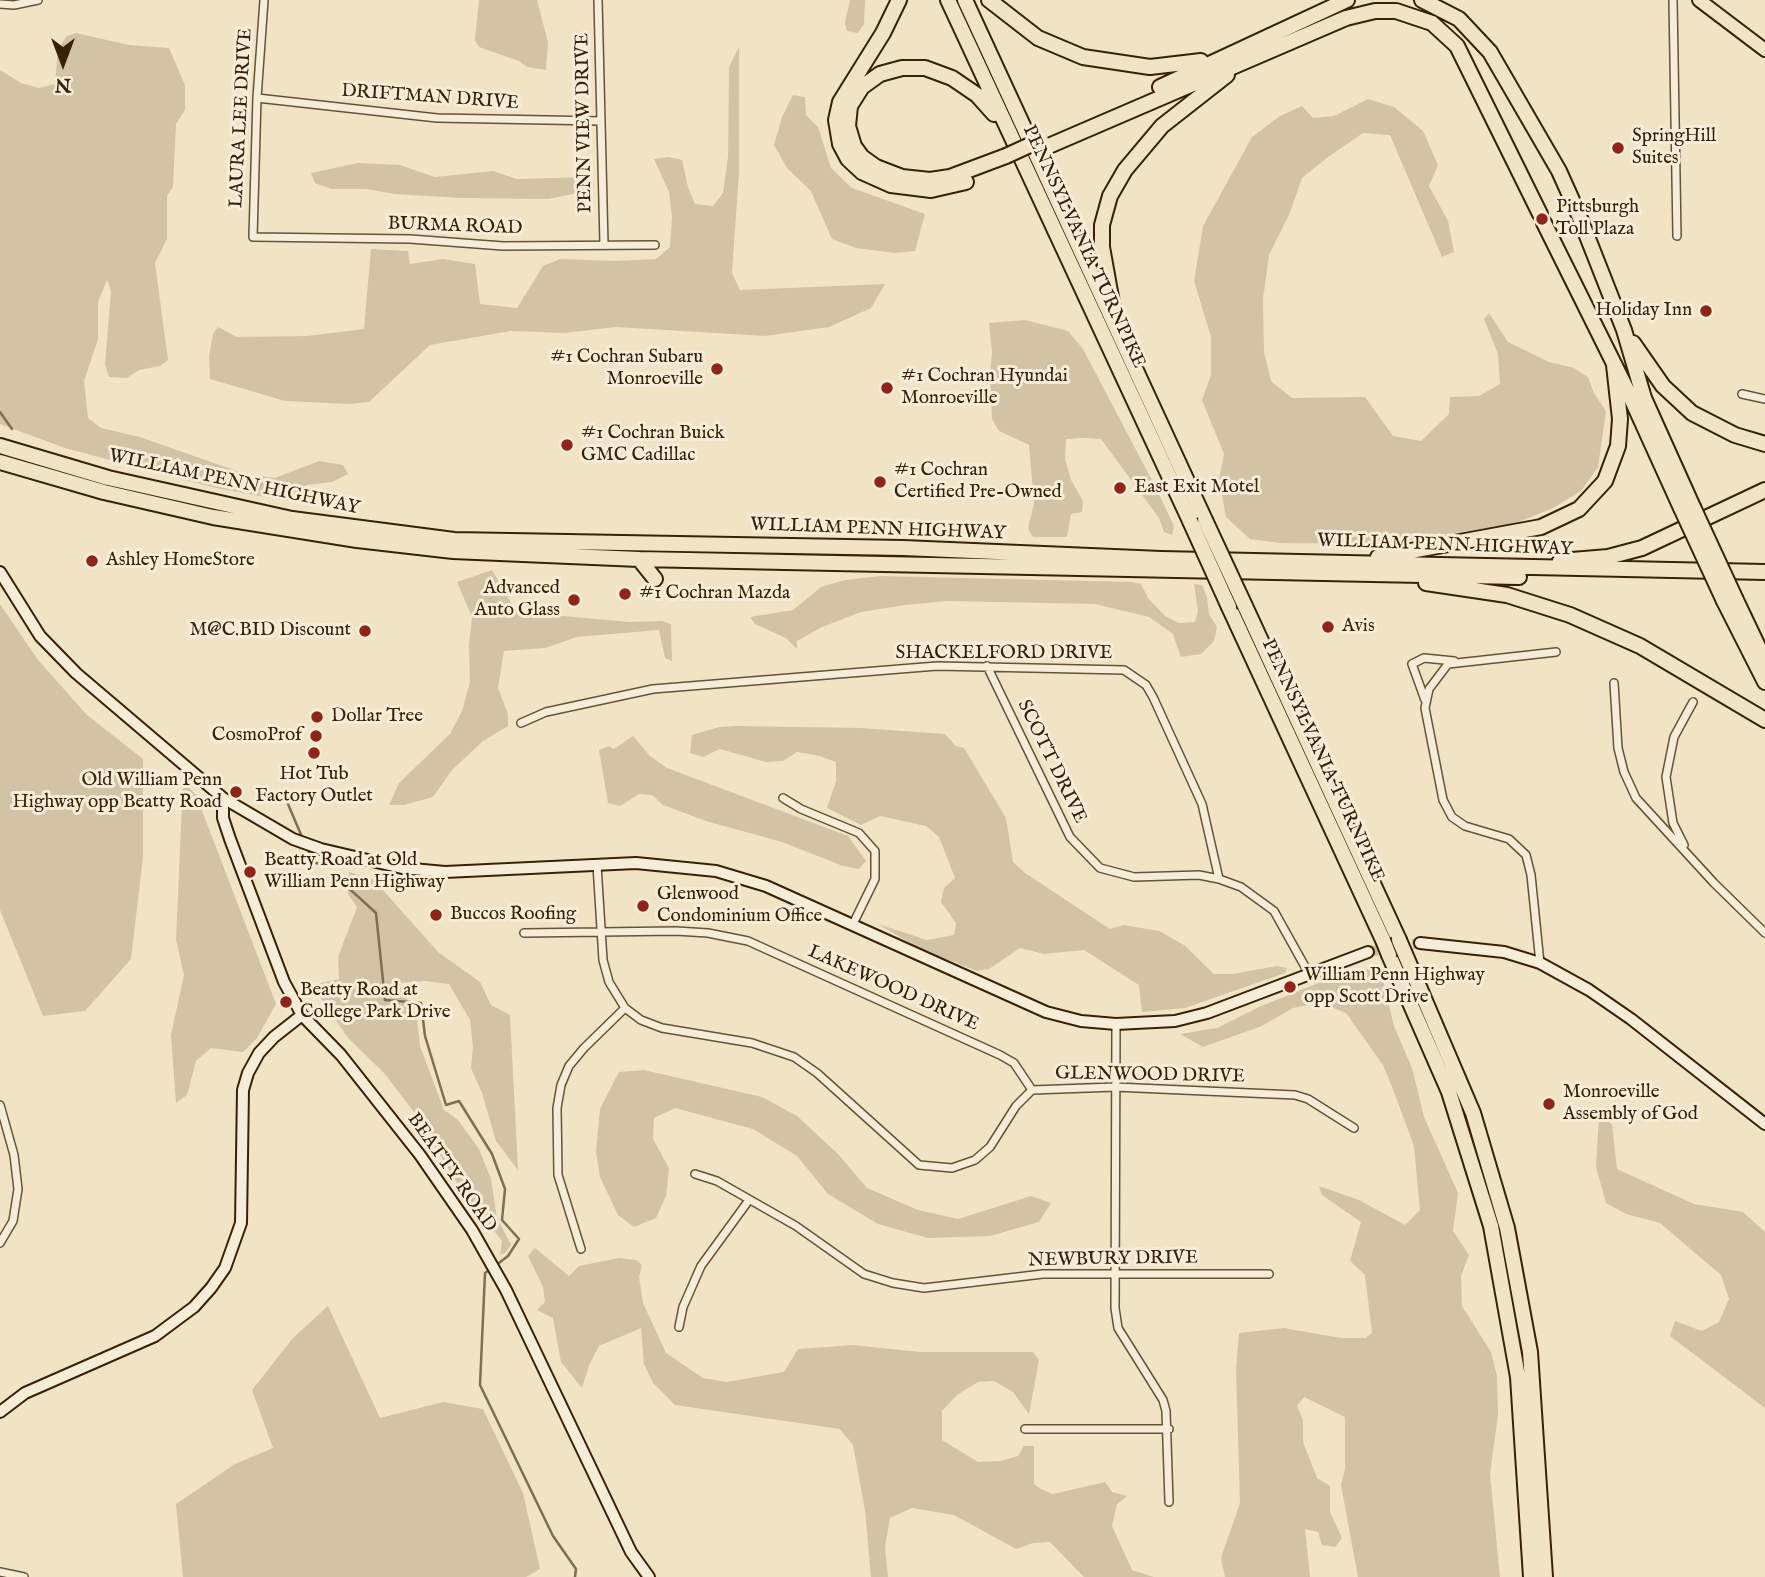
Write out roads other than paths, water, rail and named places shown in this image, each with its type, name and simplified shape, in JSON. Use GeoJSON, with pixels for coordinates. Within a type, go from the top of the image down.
{"type":"FeatureCollection","features":[{"type":"Feature","properties":{"kind":"highway"},"geometry":{"type":"LineString","coordinates":[[899,0],[891,20],[850,82],[837,111],[837,136],[848,159],[862,172],[881,182],[921,190],[963,184],[1233,51],[1347,0]]}},
{"type":"Feature","properties":{"kind":"highway","name":"PENNSYLVANIA TURNPIKE"},"geometry":{"type":"LineString","coordinates":[[948,0],[1383,940],[1449,1092],[1491,1226],[1518,1377],[1531,1577]]}},
{"type":"Feature","properties":{"kind":"highway","name":"PENNSYLVANIA TURNPIKE"},"geometry":{"type":"LineString","coordinates":[[965,0],[1399,940],[1468,1101],[1507,1228],[1530,1352],[1545,1577]]}},
{"type":"Feature","properties":{"kind":"highway"},"geometry":{"type":"LineString","coordinates":[[989,0],[1038,38],[1095,61],[1170,66],[1233,51]]}},
{"type":"Feature","properties":{"kind":"highway"},"geometry":{"type":"LineString","coordinates":[[1422,0],[1450,13],[1482,42],[1508,81],[1574,204],[1624,330],[1644,398],[1687,508]]}},
{"type":"Feature","properties":{"kind":"highway"},"geometry":{"type":"LineString","coordinates":[[1042,144],[1241,65],[1355,15],[1396,11],[1424,19],[1446,34],[1462,55],[1730,600],[1765,661]]}},
{"type":"Feature","properties":{"kind":"highway"},"geometry":{"type":"LineString","coordinates":[[1120,337],[1102,247],[1102,225],[1110,196],[1125,170],[1162,126],[1241,65]]}},
{"type":"Feature","properties":{"kind":"highway"},"geometry":{"type":"LineString","coordinates":[[1007,132],[985,103],[960,82],[918,67],[894,69],[867,82],[854,99],[848,120],[851,140],[862,158],[876,167],[902,177],[930,180],[950,177],[1007,160]]}},
{"type":"Feature","properties":{"kind":"highway"},"geometry":{"type":"LineString","coordinates":[[1624,330],[1655,375],[1682,405],[1725,431],[1765,444]]}},
{"type":"Feature","properties":{"kind":"highway"},"geometry":{"type":"LineString","coordinates":[[1336,562],[1532,529],[1572,514],[1599,488],[1616,455],[1620,429],[1614,365]]}},
{"type":"Feature","properties":{"kind":"highway","name":"WILLIAM PENN HIGHWAY"},"geometry":{"type":"LineString","coordinates":[[0,446],[120,481],[292,519],[454,540],[892,548],[1765,572]]}},
{"type":"Feature","properties":{"kind":"highway","name":"WILLIAM PENN HIGHWAY"},"geometry":{"type":"LineString","coordinates":[[0,462],[151,504],[309,533],[453,551],[671,560],[1765,582]]}},
{"type":"Feature","properties":{"kind":"highway"},"geometry":{"type":"LineString","coordinates":[[1421,564],[1568,560],[1619,555],[1654,543],[1765,490]]}},
{"type":"Feature","properties":{"kind":"highway"},"geometry":{"type":"LineString","coordinates":[[1359,574],[1483,591],[1523,600],[1617,635],[1765,720]]}},
{"type":"Feature","properties":{"kind":"highway"},"geometry":{"type":"LineString","coordinates":[[1730,600],[1750,658],[1765,682]]}},
{"type":"Feature","properties":{"kind":"main road"},"geometry":{"type":"LineString","coordinates":[[1699,0],[1765,50]]}},
{"type":"Feature","properties":{"kind":"main road"},"geometry":{"type":"LineString","coordinates":[[0,572],[29,620],[63,661],[223,798],[293,839],[321,849],[402,868],[445,872],[597,865],[673,865],[716,871],[766,886],[1046,1012],[1081,1021],[1116,1024],[1175,1021],[1206,1013],[1308,972],[1368,952]]}},
{"type":"Feature","properties":{"kind":"main road","name":"BEATTY ROAD"},"geometry":{"type":"LineString","coordinates":[[223,798],[223,818],[234,852],[284,982],[302,1014],[341,1055],[420,1155],[472,1230],[506,1290],[631,1552],[649,1577]]}},
{"type":"Feature","properties":{"kind":"main road"},"geometry":{"type":"LineString","coordinates":[[1420,943],[1504,952],[1540,963],[1589,990],[1632,1020],[1765,1124]]}},
{"type":"Feature","properties":{"kind":"main road"},"geometry":{"type":"LineString","coordinates":[[0,1412],[25,1393],[155,1336],[185,1315],[211,1288],[230,1255],[241,1223],[242,1111],[248,1073],[259,1053],[302,1014]]}},
{"type":"Feature","properties":{"kind":"street"},"geometry":{"type":"LineString","coordinates":[[0,4],[14,5],[38,0]]}},
{"type":"Feature","properties":{"kind":"street","name":"LAURA LEE DRIVE"},"geometry":{"type":"LineString","coordinates":[[253,237],[257,98],[264,0]]}},
{"type":"Feature","properties":{"kind":"street","name":"PENN VIEW DRIVE"},"geometry":{"type":"LineString","coordinates":[[598,0],[604,244]]}},
{"type":"Feature","properties":{"kind":"street"},"geometry":{"type":"LineString","coordinates":[[1673,0],[1677,236]]}},
{"type":"Feature","properties":{"kind":"street","name":"DRIFTMAN DRIVE"},"geometry":{"type":"LineString","coordinates":[[257,98],[437,118],[601,121]]}},
{"type":"Feature","properties":{"kind":"street","name":"BURMA ROAD"},"geometry":{"type":"LineString","coordinates":[[253,237],[410,239],[503,246],[655,245]]}},
{"type":"Feature","properties":{"kind":"street"},"geometry":{"type":"LineString","coordinates":[[1742,394],[1765,398]]}},
{"type":"Feature","properties":{"kind":"street"},"geometry":{"type":"LineString","coordinates":[[1425,708],[1429,689],[1448,664],[1556,652]]}},
{"type":"Feature","properties":{"kind":"street"},"geometry":{"type":"LineString","coordinates":[[1458,662],[1424,658],[1412,664],[1423,690],[1446,809],[1465,826],[1509,839],[1526,855],[1533,889],[1540,963]]}},
{"type":"Feature","properties":{"kind":"street","name":"SHACKELFORD DRIVE"},"geometry":{"type":"LineString","coordinates":[[521,723],[557,709],[653,688],[883,669],[987,666],[1124,670],[1136,676],[1153,697],[1202,804],[1219,879]]}},
{"type":"Feature","properties":{"kind":"street","name":"SCOTT DRIVE"},"geometry":{"type":"LineString","coordinates":[[987,666],[1070,837],[1100,868],[1134,877],[1199,875],[1219,879]]}},
{"type":"Feature","properties":{"kind":"street"},"geometry":{"type":"LineString","coordinates":[[1614,683],[1615,733],[1624,772],[1636,798],[1698,866],[1765,933]]}},
{"type":"Feature","properties":{"kind":"street"},"geometry":{"type":"LineString","coordinates":[[1693,702],[1674,737],[1666,777],[1670,811],[1679,838],[1698,866]]}},
{"type":"Feature","properties":{"kind":"street"},"geometry":{"type":"LineString","coordinates":[[783,798],[801,809],[859,833],[875,851],[875,879],[853,924]]}},
{"type":"Feature","properties":{"kind":"street"},"geometry":{"type":"LineString","coordinates":[[1657,821],[1666,821],[1670,811]]}},
{"type":"Feature","properties":{"kind":"street"},"geometry":{"type":"LineString","coordinates":[[581,1249],[558,1175],[557,1108],[569,1066],[625,1008],[609,982],[601,933],[597,865]]}},
{"type":"Feature","properties":{"kind":"street"},"geometry":{"type":"LineString","coordinates":[[1219,879],[1250,893],[1274,911],[1308,972]]}},
{"type":"Feature","properties":{"kind":"street","name":"LAKEWOOD DRIVE"},"geometry":{"type":"LineString","coordinates":[[524,933],[676,931],[708,933],[748,942],[1000,1055],[1014,1063],[1032,1090]]}},
{"type":"Feature","properties":{"kind":"street","name":"GLENWOOD DRIVE"},"geometry":{"type":"LineString","coordinates":[[625,1008],[641,1020],[662,1028],[752,1043],[794,1056],[817,1073],[919,1165],[952,1168],[975,1160],[990,1147],[1016,1106],[1032,1090],[1115,1087],[1295,1095],[1308,1099],[1354,1128]]}},
{"type":"Feature","properties":{"kind":"street"},"geometry":{"type":"LineString","coordinates":[[1116,1024],[1115,1276],[1118,1328],[1163,1400],[1168,1429],[1170,1502]]}},
{"type":"Feature","properties":{"kind":"street"},"geometry":{"type":"LineString","coordinates":[[0,1105],[14,1155],[18,1189],[13,1221],[0,1243]]}},
{"type":"Feature","properties":{"kind":"street","name":"NEWBURY DRIVE"},"geometry":{"type":"LineString","coordinates":[[695,1174],[717,1181],[796,1226],[864,1274],[892,1283],[924,1288],[1043,1274],[1269,1274]]}},
{"type":"Feature","properties":{"kind":"street"},"geometry":{"type":"LineString","coordinates":[[679,1327],[683,1307],[701,1266],[748,1200]]}},
{"type":"Feature","properties":{"kind":"street"},"geometry":{"type":"LineString","coordinates":[[1025,1429],[1168,1429]]}},
{"type":"Feature","properties":{"kind":"street"},"geometry":{"type":"LineString","coordinates":[[0,1572],[24,1577]]}},
{"type":"Feature","properties":{"kind":"waterway"},"geometry":{"type":"LineString","coordinates":[[0,412],[12,429]]}},
{"type":"Feature","properties":{"kind":"waterway"},"geometry":{"type":"LineString","coordinates":[[285,797],[302,837]]}},
{"type":"Feature","properties":{"kind":"waterway"},"geometry":{"type":"LineString","coordinates":[[308,850],[314,862],[321,865]]}},
{"type":"Feature","properties":{"kind":"waterway"},"geometry":{"type":"LineString","coordinates":[[341,881],[376,913],[385,1000],[421,1003],[425,1036],[446,1105],[459,1101],[492,1154],[505,1189],[502,1220],[519,1239],[508,1256],[495,1266]]}},
{"type":"Feature","properties":{"kind":"waterway"},"geometry":{"type":"LineString","coordinates":[[489,1270],[485,1273],[480,1385],[553,1536],[576,1569],[575,1577]]}},
{"type":"Feature","properties":{"kind":"tunnel"},"geometry":{"type":"LineString","coordinates":[[1368,952],[1420,943]]}},
{"type":"Feature","properties":{"kind":"place","name":"SpringHill Suites"},"geometry":{"type":"Point","coordinates":[1618,148]}},
{"type":"Feature","properties":{"kind":"place","name":"Pittsburgh Toll Plaza"},"geometry":{"type":"Point","coordinates":[1542,219]}},
{"type":"Feature","properties":{"kind":"place","name":"Holiday Inn"},"geometry":{"type":"Point","coordinates":[1706,311]}},
{"type":"Feature","properties":{"kind":"place","name":"#1 Cochran Subaru Monroeville"},"geometry":{"type":"Point","coordinates":[717,369]}},
{"type":"Feature","properties":{"kind":"place","name":"#1 Cochran Hyundai Monroeville"},"geometry":{"type":"Point","coordinates":[887,388]}},
{"type":"Feature","properties":{"kind":"place","name":"#1 Cochran Buick GMC Cadillac"},"geometry":{"type":"Point","coordinates":[567,445]}},
{"type":"Feature","properties":{"kind":"place","name":"#1 Cochran Certified Pre-Owned"},"geometry":{"type":"Point","coordinates":[880,482]}},
{"type":"Feature","properties":{"kind":"place","name":"East Exit Motel"},"geometry":{"type":"Point","coordinates":[1120,488]}},
{"type":"Feature","properties":{"kind":"place","name":"Ashley HomeStore"},"geometry":{"type":"Point","coordinates":[92,561]}},
{"type":"Feature","properties":{"kind":"place","name":"#1 Cochran Mazda"},"geometry":{"type":"Point","coordinates":[625,594]}},
{"type":"Feature","properties":{"kind":"place","name":"Advanced Auto Glass"},"geometry":{"type":"Point","coordinates":[574,600]}},
{"type":"Feature","properties":{"kind":"place","name":"Avis"},"geometry":{"type":"Point","coordinates":[1328,627]}},
{"type":"Feature","properties":{"kind":"place","name":"M@C.BID Discount"},"geometry":{"type":"Point","coordinates":[365,631]}},
{"type":"Feature","properties":{"kind":"place","name":"Dollar Tree"},"geometry":{"type":"Point","coordinates":[317,717]}},
{"type":"Feature","properties":{"kind":"place","name":"CosmoProf"},"geometry":{"type":"Point","coordinates":[316,736]}},
{"type":"Feature","properties":{"kind":"place","name":"Hot Tub Factory Outlet"},"geometry":{"type":"Point","coordinates":[314,753]}},
{"type":"Feature","properties":{"kind":"place","name":"Old William Penn Highway opp Beatty Road"},"geometry":{"type":"Point","coordinates":[236,792]}},
{"type":"Feature","properties":{"kind":"place","name":"Beatty Road at Old William Penn Highway"},"geometry":{"type":"Point","coordinates":[250,872]}},
{"type":"Feature","properties":{"kind":"place","name":"Glenwood Condominium Office"},"geometry":{"type":"Point","coordinates":[643,906]}},
{"type":"Feature","properties":{"kind":"place","name":"Buccos Roofing"},"geometry":{"type":"Point","coordinates":[436,915]}},
{"type":"Feature","properties":{"kind":"place","name":"William Penn Highway opp Scott Drive"},"geometry":{"type":"Point","coordinates":[1290,987]}},
{"type":"Feature","properties":{"kind":"place","name":"Beatty Road at College Park Drive"},"geometry":{"type":"Point","coordinates":[286,1002]}},
{"type":"Feature","properties":{"kind":"place","name":"Monroeville Assembly of God"},"geometry":{"type":"Point","coordinates":[1549,1104]}}]}
